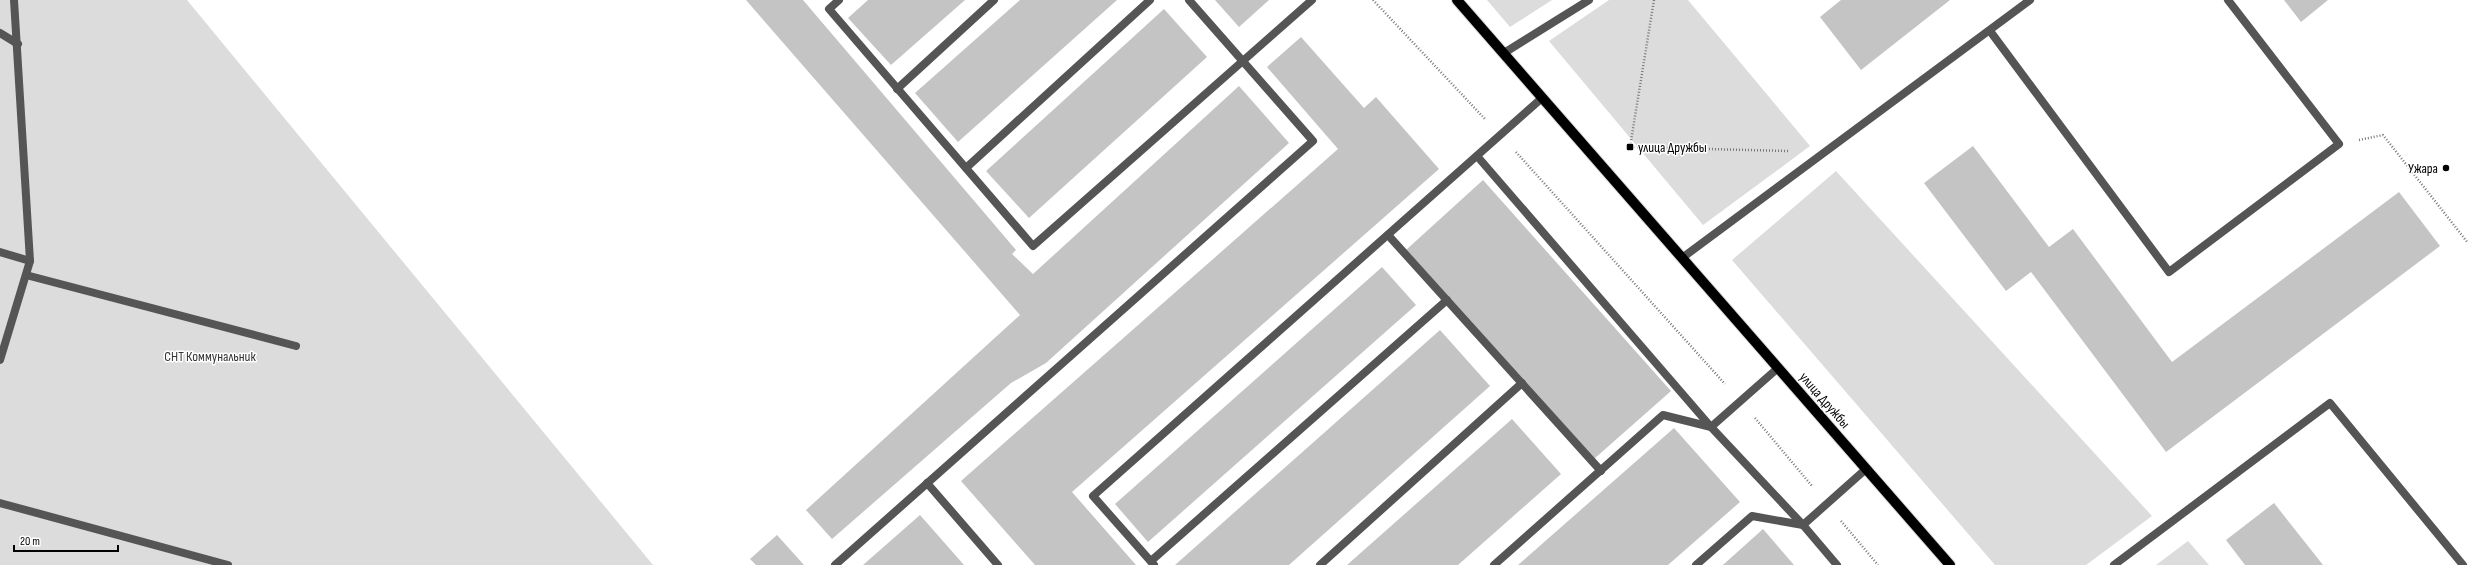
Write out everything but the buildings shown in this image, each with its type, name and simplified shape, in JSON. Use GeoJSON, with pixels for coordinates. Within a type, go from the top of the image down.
{"type":"FeatureCollection","features":[{"type":"Feature","properties":{"kind":"main road","name":"улица Дружбы"},"geometry":{"type":"LineString","coordinates":[[1457,0],[1950,565]]}},
{"type":"Feature","properties":{"kind":"street"},"geometry":{"type":"LineString","coordinates":[[0,360],[30,261],[18,44],[14,0]]}},
{"type":"Feature","properties":{"kind":"street"},"geometry":{"type":"LineString","coordinates":[[839,0],[829,9],[1033,246],[1312,0]]}},
{"type":"Feature","properties":{"kind":"street"},"geometry":{"type":"LineString","coordinates":[[897,89],[994,0]]}},
{"type":"Feature","properties":{"kind":"street"},"geometry":{"type":"LineString","coordinates":[[966,168],[1150,0]]}},
{"type":"Feature","properties":{"kind":"street"},"geometry":{"type":"LineString","coordinates":[[835,565],[1313,141],[1189,0]]}},
{"type":"Feature","properties":{"kind":"street"},"geometry":{"type":"LineString","coordinates":[[1504,53],[1589,0]]}},
{"type":"Feature","properties":{"kind":"street"},"geometry":{"type":"LineString","coordinates":[[1682,258],[2030,0]]}},
{"type":"Feature","properties":{"kind":"street"},"geometry":{"type":"LineString","coordinates":[[1990,31],[2169,272],[2339,144],[2228,0]]}},
{"type":"Feature","properties":{"kind":"street"},"geometry":{"type":"LineString","coordinates":[[0,33],[18,44]]}},
{"type":"Feature","properties":{"kind":"street"},"geometry":{"type":"LineString","coordinates":[[1447,300],[1152,563],[1093,496],[1542,98]]}},
{"type":"Feature","properties":{"kind":"street"},"geometry":{"type":"LineString","coordinates":[[1476,156],[1711,427],[1803,525],[1837,565]]}},
{"type":"Feature","properties":{"kind":"street"},"geometry":{"type":"LineString","coordinates":[[1388,235],[1601,471]]}},
{"type":"Feature","properties":{"kind":"street"},"geometry":{"type":"LineString","coordinates":[[0,252],[30,261]]}},
{"type":"Feature","properties":{"kind":"street"},"geometry":{"type":"LineString","coordinates":[[26,275],[296,346]]}},
{"type":"Feature","properties":{"kind":"street"},"geometry":{"type":"LineString","coordinates":[[1711,427],[1778,368]]}},
{"type":"Feature","properties":{"kind":"street"},"geometry":{"type":"LineString","coordinates":[[1320,565],[1522,383]]}},
{"type":"Feature","properties":{"kind":"street"},"geometry":{"type":"LineString","coordinates":[[2114,565],[2330,403],[2463,565]]}},
{"type":"Feature","properties":{"kind":"street"},"geometry":{"type":"LineString","coordinates":[[1494,565],[1663,415],[1711,427]]}},
{"type":"Feature","properties":{"kind":"street"},"geometry":{"type":"LineString","coordinates":[[1803,525],[1866,469]]}},
{"type":"Feature","properties":{"kind":"street"},"geometry":{"type":"LineString","coordinates":[[927,484],[998,565]]}},
{"type":"Feature","properties":{"kind":"street"},"geometry":{"type":"LineString","coordinates":[[0,503],[228,565]]}},
{"type":"Feature","properties":{"kind":"street"},"geometry":{"type":"LineString","coordinates":[[1696,565],[1752,516],[1803,525]]}},
{"type":"Feature","properties":{"kind":"path"},"geometry":{"type":"LineString","coordinates":[[1373,0],[1500,135],[1740,401],[1878,565]]}},
{"type":"Feature","properties":{"kind":"path"},"geometry":{"type":"LineString","coordinates":[[1654,0],[1630,148],[1827,151]]}},
{"type":"Feature","properties":{"kind":"path"},"geometry":{"type":"LineString","coordinates":[[2339,144],[2383,135],[2468,243]]}},
{"type":"Feature","properties":{"kind":"green space","name":"СНТ Коммунальник"},"geometry":{"type":"Polygon","coordinates":[[[0,0],[187,0],[653,565],[0,565],[0,0]]]}},
{"type":"Feature","properties":{"kind":"green space"},"geometry":{"type":"Polygon","coordinates":[[[1487,0],[1552,0],[1510,27],[1487,0]]]}},
{"type":"Feature","properties":{"kind":"green space"},"geometry":{"type":"Polygon","coordinates":[[[1609,0],[1688,0],[1810,146],[1703,225],[1549,41],[1609,0]]]}},
{"type":"Feature","properties":{"kind":"green space"},"geometry":{"type":"Polygon","coordinates":[[[1836,171],[2152,516],[2086,565],[1995,565],[1732,260],[1836,171]]]}},
{"type":"Feature","properties":{"kind":"green space"},"geometry":{"type":"Polygon","coordinates":[[[2188,541],[2209,565],[2156,565],[2188,541]]]}},
{"type":"Feature","properties":{"kind":"place","name":"улица Дружбы"},"geometry":{"type":"Point","coordinates":[1630,147]}},
{"type":"Feature","properties":{"kind":"place","name":"Ужара"},"geometry":{"type":"Point","coordinates":[2446,168]}}]}
